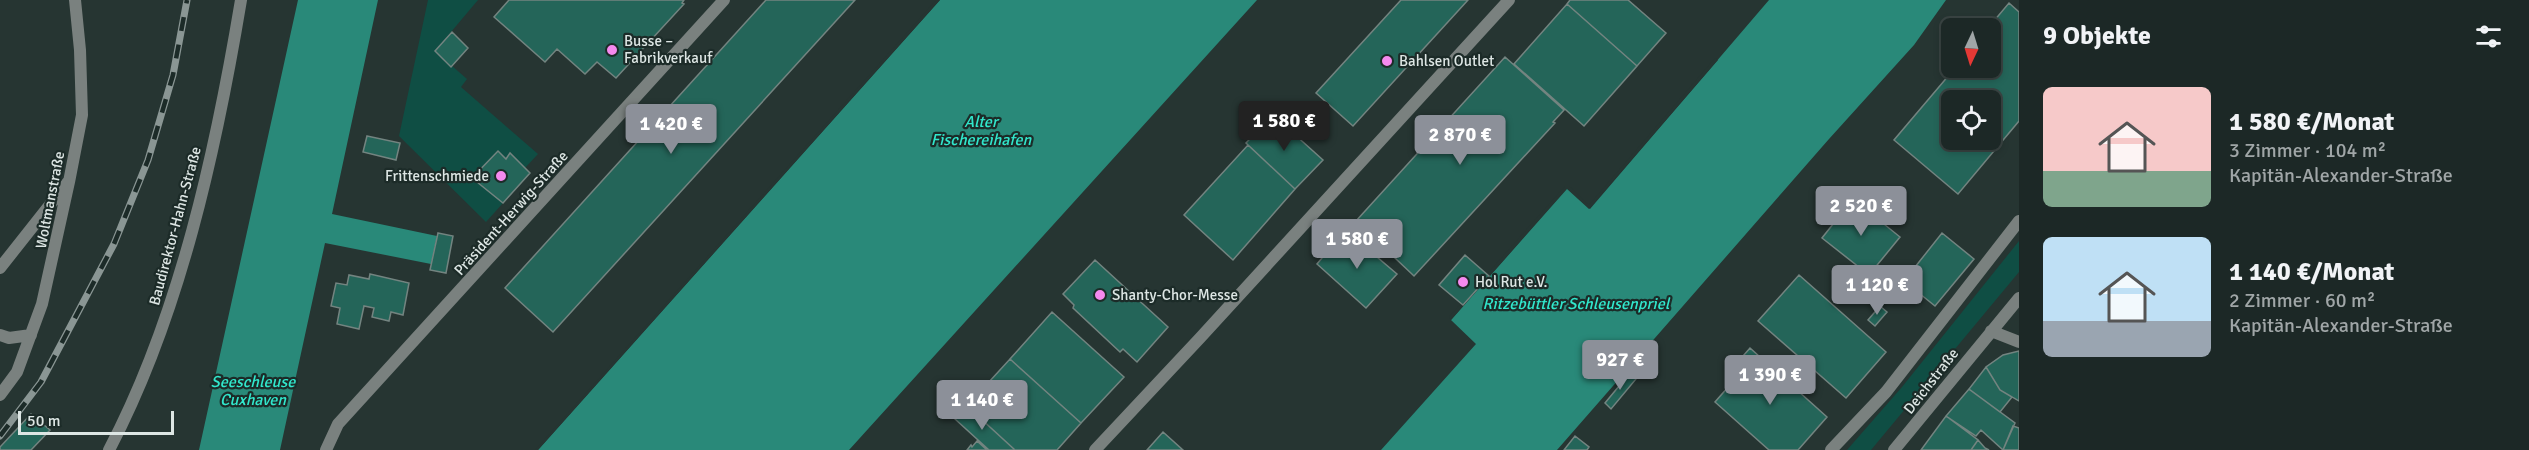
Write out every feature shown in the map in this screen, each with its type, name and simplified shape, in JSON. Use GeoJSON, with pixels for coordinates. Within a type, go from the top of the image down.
{"type":"FeatureCollection","features":[{"type":"Feature","properties":{"kind":"street","name":"Woltmanstraße"},"geometry":{"type":"LineString","coordinates":[[0,395],[17,372],[42,304],[69,182],[81,115],[80,50],[75,0]]}},
{"type":"Feature","properties":{"kind":"street","name":"Baudirektor-Hahn-Straße"},"geometry":{"type":"LineString","coordinates":[[110,450],[144,380],[172,299],[219,114],[242,0]]}},
{"type":"Feature","properties":{"kind":"street","name":"Präsident-Herwig-Straße"},"geometry":{"type":"LineString","coordinates":[[326,450],[338,424],[724,0]]}},
{"type":"Feature","properties":{"kind":"street"},"geometry":{"type":"LineString","coordinates":[[1095,450],[1509,0]]}},
{"type":"Feature","properties":{"kind":"street"},"geometry":{"type":"LineString","coordinates":[[0,268],[69,182]]}},
{"type":"Feature","properties":{"kind":"street"},"geometry":{"type":"LineString","coordinates":[[1831,450],[1886,392],[2019,221]]}},
{"type":"Feature","properties":{"kind":"street","name":"Deichstraße"},"geometry":{"type":"LineString","coordinates":[[1894,450],[2019,298]]}},
{"type":"Feature","properties":{"kind":"street"},"geometry":{"type":"LineString","coordinates":[[1991,331],[2019,342]]}},
{"type":"Feature","properties":{"kind":"street"},"geometry":{"type":"LineString","coordinates":[[0,334],[9,338],[31,335]]}},
{"type":"Feature","properties":{"kind":"shaded area"},"geometry":{"type":"Polygon","coordinates":[[[428,0],[478,0],[435,51],[467,79],[461,87],[538,154],[525,168],[511,153],[506,159],[498,151],[473,178],[503,203],[486,222],[399,136],[428,0]]]}},
{"type":"Feature","properties":{"kind":"shaded area"},"geometry":{"type":"Polygon","coordinates":[[[2019,241],[2019,272],[1871,450],[1847,450],[1902,387],[2019,241]]]}},
{"type":"Feature","properties":{"kind":"water","name":"Seeschleuse Cuxhaven"},"geometry":{"type":"Polygon","coordinates":[[[298,0],[378,0],[332,214],[437,236],[431,264],[325,243],[280,450],[199,450],[298,0]]]}},
{"type":"Feature","properties":{"kind":"water","name":"Alter Fischereihafen"},"geometry":{"type":"Polygon","coordinates":[[[940,0],[1257,0],[849,450],[538,450],[940,0]]]}},
{"type":"Feature","properties":{"kind":"water","name":"Ritzebüttler Schleusenpriel"},"geometry":{"type":"Polygon","coordinates":[[[1769,0],[1946,0],[1914,45],[1557,450],[1381,450],[1476,344],[1451,320],[1567,188],[1590,209],[1769,0]]]}},
{"type":"Feature","properties":{"kind":"pier"},"geometry":{"type":"Polygon","coordinates":[[[936,0],[940,0],[538,450],[535,450],[936,0]]]}},
{"type":"Feature","properties":{"kind":"pier"},"geometry":{"type":"Polygon","coordinates":[[[1715,58],[1718,60],[1589,209],[1567,189],[1451,320],[1449,317],[1565,186],[1569,186],[1589,205],[1715,58]]]}},
{"type":"Feature","properties":{"kind":"building"},"geometry":{"type":"Polygon","coordinates":[[[509,0],[684,0],[682,3],[684,4],[616,78],[597,62],[585,74],[557,49],[545,62],[494,17],[509,0]]]}},
{"type":"Feature","properties":{"kind":"building"},"geometry":{"type":"Polygon","coordinates":[[[766,0],[855,0],[553,332],[505,288],[766,0]]]}},
{"type":"Feature","properties":{"kind":"building"},"geometry":{"type":"Polygon","coordinates":[[[1401,0],[1468,0],[1353,126],[1316,93],[1401,0]]]}},
{"type":"Feature","properties":{"kind":"building"},"geometry":{"type":"Polygon","coordinates":[[[1570,0],[1628,0],[1666,33],[1637,66],[1567,4],[1570,0]]]}},
{"type":"Feature","properties":{"kind":"building"},"geometry":{"type":"Polygon","coordinates":[[[2009,3],[2019,12],[2019,121],[2001,143],[2001,90],[1941,90],[1941,150],[1995,150],[1958,194],[1894,140],[1947,78],[2001,78],[2001,18],[1996,18],[2009,3]]]}},
{"type":"Feature","properties":{"kind":"building"},"geometry":{"type":"Polygon","coordinates":[[[1567,4],[1637,66],[1584,126],[1514,64],[1567,4]]]}},
{"type":"Feature","properties":{"kind":"building"},"geometry":{"type":"Polygon","coordinates":[[[452,32],[468,48],[451,67],[435,51],[452,32]]]}},
{"type":"Feature","properties":{"kind":"building"},"geometry":{"type":"Polygon","coordinates":[[[1505,57],[1564,110],[1553,122],[1555,123],[1414,276],[1356,221],[1505,57]]]}},
{"type":"Feature","properties":{"kind":"building"},"geometry":{"type":"Polygon","coordinates":[[[1273,115],[1323,160],[1295,189],[1246,143],[1273,115]]]}},
{"type":"Feature","properties":{"kind":"building"},"geometry":{"type":"Polygon","coordinates":[[[367,136],[400,143],[396,160],[363,152],[367,136]]]}},
{"type":"Feature","properties":{"kind":"building"},"geometry":{"type":"Polygon","coordinates":[[[1248,145],[1295,189],[1233,260],[1184,215],[1248,145]]]}},
{"type":"Feature","properties":{"kind":"building","name":"Frittenschmiede"},"geometry":{"type":"Polygon","coordinates":[[[498,151],[506,159],[510,153],[530,173],[503,203],[472,178],[498,151]]]}},
{"type":"Feature","properties":{"kind":"building"},"geometry":{"type":"Polygon","coordinates":[[[1853,199],[1900,237],[1869,275],[1822,238],[1853,199]]]}},
{"type":"Feature","properties":{"kind":"building"},"geometry":{"type":"Polygon","coordinates":[[[438,233],[453,236],[446,273],[430,270],[438,233]]]}},
{"type":"Feature","properties":{"kind":"building"},"geometry":{"type":"Polygon","coordinates":[[[1942,233],[1974,259],[1935,306],[1904,281],[1942,233]]]}},
{"type":"Feature","properties":{"kind":"building"},"geometry":{"type":"Polygon","coordinates":[[[1337,240],[1357,240],[1397,274],[1366,308],[1317,264],[1337,240]]]}},
{"type":"Feature","properties":{"kind":"building"},"geometry":{"type":"Polygon","coordinates":[[[1465,255],[1489,276],[1463,305],[1439,285],[1465,255]]]}},
{"type":"Feature","properties":{"kind":"building"},"geometry":{"type":"Polygon","coordinates":[[[1095,260],[1168,327],[1137,362],[1123,349],[1120,352],[1073,308],[1074,305],[1063,294],[1095,260]]]}},
{"type":"Feature","properties":{"kind":"building"},"geometry":{"type":"Polygon","coordinates":[[[370,274],[409,283],[403,315],[391,312],[389,321],[372,317],[374,308],[364,306],[359,329],[337,324],[340,308],[331,306],[336,283],[347,285],[349,275],[369,279],[370,274]]]}},
{"type":"Feature","properties":{"kind":"building"},"geometry":{"type":"Polygon","coordinates":[[[1799,275],[1886,352],[1846,398],[1758,321],[1799,275]]]}},
{"type":"Feature","properties":{"kind":"building"},"geometry":{"type":"Polygon","coordinates":[[[1880,306],[1887,312],[1875,326],[1868,320],[1880,306]]]}},
{"type":"Feature","properties":{"kind":"building"},"geometry":{"type":"Polygon","coordinates":[[[1052,312],[1124,377],[1081,423],[1010,359],[1052,312]]]}},
{"type":"Feature","properties":{"kind":"building"},"geometry":{"type":"Polygon","coordinates":[[[1750,348],[1827,417],[1798,450],[1769,450],[1715,402],[1744,369],[1737,363],[1750,348]]]}},
{"type":"Feature","properties":{"kind":"building"},"geometry":{"type":"Polygon","coordinates":[[[2019,351],[2019,401],[2000,390],[1986,367],[2003,355],[2019,351]]]}},
{"type":"Feature","properties":{"kind":"building"},"geometry":{"type":"Polygon","coordinates":[[[1010,359],[1081,423],[1057,450],[1015,450],[967,406],[1010,359]]]}},
{"type":"Feature","properties":{"kind":"building"},"geometry":{"type":"Polygon","coordinates":[[[1986,367],[2000,390],[2012,397],[2000,412],[1969,389],[1986,367]]]}},
{"type":"Feature","properties":{"kind":"building"},"geometry":{"type":"Polygon","coordinates":[[[1629,374],[1636,379],[1611,409],[1605,403],[1629,374]]]}},
{"type":"Feature","properties":{"kind":"building"},"geometry":{"type":"Polygon","coordinates":[[[1969,389],[2015,423],[2003,450],[1981,430],[1976,436],[1946,416],[1969,389]]]}},
{"type":"Feature","properties":{"kind":"building"},"geometry":{"type":"Polygon","coordinates":[[[967,406],[1015,450],[989,450],[955,419],[967,406]]]}},
{"type":"Feature","properties":{"kind":"building"},"geometry":{"type":"Polygon","coordinates":[[[31,414],[50,430],[31,450],[0,450],[0,447],[31,414]]]}},
{"type":"Feature","properties":{"kind":"building"},"geometry":{"type":"Polygon","coordinates":[[[1946,416],[1978,440],[1971,450],[1921,450],[1946,416]]]}},
{"type":"Feature","properties":{"kind":"building"},"geometry":{"type":"Polygon","coordinates":[[[2013,426],[2019,428],[2019,450],[2003,450],[2013,426]]]}},
{"type":"Feature","properties":{"kind":"building"},"geometry":{"type":"Polygon","coordinates":[[[1163,432],[1183,450],[1147,450],[1163,432]]]}},
{"type":"Feature","properties":{"kind":"building"},"geometry":{"type":"Polygon","coordinates":[[[1575,436],[1589,447],[1587,450],[1564,450],[1575,436]]]}},
{"type":"Feature","properties":{"kind":"building"},"geometry":{"type":"Polygon","coordinates":[[[1978,440],[1985,448],[1989,450],[1971,450],[1978,440]]]}},
{"type":"Feature","properties":{"kind":"building"},"geometry":{"type":"Polygon","coordinates":[[[977,441],[987,450],[967,450],[971,445],[972,447],[977,441]]]}},
{"type":"Feature","properties":{"kind":"railway"},"geometry":{"type":"LineString","coordinates":[[0,436],[41,382],[114,244],[148,160],[173,75],[187,0]]}},
{"type":"Feature","properties":{"kind":"place","name":"Busse – Fabrikverkauf"},"geometry":{"type":"Point","coordinates":[612,50]}},
{"type":"Feature","properties":{"kind":"place","name":"Bahlsen Outlet"},"geometry":{"type":"Point","coordinates":[1387,61]}},
{"type":"Feature","properties":{"kind":"place","name":"Frittenschmiede"},"geometry":{"type":"Point","coordinates":[501,176]}},
{"type":"Feature","properties":{"kind":"place","name":"Hol Rut e.V."},"geometry":{"type":"Point","coordinates":[1463,282]}},
{"type":"Feature","properties":{"kind":"place","name":"Shanty-Chor-Messe"},"geometry":{"type":"Point","coordinates":[1100,295]}}]}
